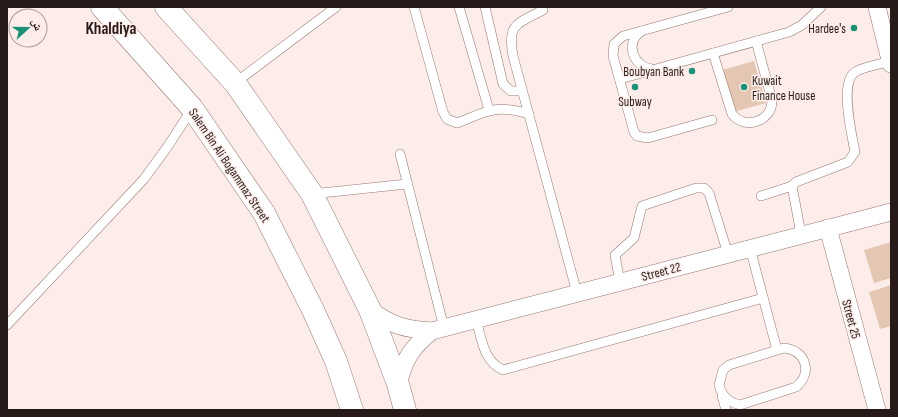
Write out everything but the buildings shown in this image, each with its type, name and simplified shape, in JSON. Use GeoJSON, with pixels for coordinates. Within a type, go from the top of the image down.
{"type":"FeatureCollection","features":[{"type":"Feature","properties":{"kind":"main road"},"geometry":{"type":"LineString","coordinates":[[166,7],[235,83],[312,194],[370,310],[398,384],[405,410]]}},
{"type":"Feature","properties":{"kind":"main road","name":"Salem Bin Ali Bogammaz Street"},"geometry":{"type":"LineString","coordinates":[[105,9],[192,108],[264,213],[336,361],[352,410]]}},
{"type":"Feature","properties":{"kind":"street"},"geometry":{"type":"LineString","coordinates":[[877,7],[887,32],[890,63]]}},
{"type":"Feature","properties":{"kind":"street","name":"Street 22"},"geometry":{"type":"LineString","coordinates":[[370,310],[389,323],[409,330],[438,329],[801,234],[891,212]]}},
{"type":"Feature","properties":{"kind":"street","name":"Street 25"},"geometry":{"type":"LineString","coordinates":[[828,228],[877,410]]}},
{"type":"Feature","properties":{"kind":"street","name":"Street 22"},"geometry":{"type":"LineString","coordinates":[[398,384],[403,363],[415,345],[438,329]]}},
{"type":"Feature","properties":{"kind":"lane"},"geometry":{"type":"LineString","coordinates":[[235,83],[336,7]]}},
{"type":"Feature","properties":{"kind":"lane"},"geometry":{"type":"LineString","coordinates":[[414,7],[442,112],[446,119],[450,122],[457,123],[489,110],[511,109],[528,114]]}},
{"type":"Feature","properties":{"kind":"lane"},"geometry":{"type":"LineString","coordinates":[[459,7],[489,110]]}},
{"type":"Feature","properties":{"kind":"lane"},"geometry":{"type":"LineString","coordinates":[[485,7],[503,84],[511,91],[522,91]]}},
{"type":"Feature","properties":{"kind":"lane"},"geometry":{"type":"LineString","coordinates":[[712,120],[648,138],[637,136],[634,132],[613,56],[614,44],[623,36],[728,7]]}},
{"type":"Feature","properties":{"kind":"lane"},"geometry":{"type":"LineString","coordinates":[[620,79],[796,29],[821,7]]}},
{"type":"Feature","properties":{"kind":"lane"},"geometry":{"type":"LineString","coordinates":[[543,10],[520,22],[512,32],[510,38],[528,114],[577,293]]}},
{"type":"Feature","properties":{"kind":"lane"},"geometry":{"type":"LineString","coordinates":[[645,30],[635,37],[632,50],[636,62],[647,69],[653,70]]}},
{"type":"Feature","properties":{"kind":"lane"},"geometry":{"type":"LineString","coordinates":[[714,53],[732,114],[742,123],[759,121],[768,116],[772,107],[772,100],[756,41]]}},
{"type":"Feature","properties":{"kind":"lane"},"geometry":{"type":"LineString","coordinates":[[761,196],[792,186],[796,182],[848,162],[854,152],[846,91],[848,81],[855,72],[890,63]]}},
{"type":"Feature","properties":{"kind":"lane"},"geometry":{"type":"LineString","coordinates":[[7,325],[144,179],[168,146],[192,108]]}},
{"type":"Feature","properties":{"kind":"lane"},"geometry":{"type":"LineString","coordinates":[[400,154],[438,329]]}},
{"type":"Feature","properties":{"kind":"lane"},"geometry":{"type":"LineString","coordinates":[[312,194],[407,184]]}},
{"type":"Feature","properties":{"kind":"lane"},"geometry":{"type":"LineString","coordinates":[[792,186],[801,234]]}},
{"type":"Feature","properties":{"kind":"lane"},"geometry":{"type":"LineString","coordinates":[[620,282],[615,255],[634,238],[642,206],[696,188],[704,188],[709,193],[728,254]]}},
{"type":"Feature","properties":{"kind":"lane"},"geometry":{"type":"LineString","coordinates":[[750,248],[777,350]]}},
{"type":"Feature","properties":{"kind":"lane"},"geometry":{"type":"LineString","coordinates":[[476,320],[487,355],[494,366],[503,370],[763,298]]}},
{"type":"Feature","properties":{"kind":"lane"},"geometry":{"type":"LineString","coordinates":[[721,392],[732,403],[751,406],[796,386],[804,376],[805,363],[802,356],[791,349],[777,350],[729,365],[723,370],[719,385],[726,410]]}},
{"type":"Feature","properties":{"kind":"place","name":"Hardee's"},"geometry":{"type":"Point","coordinates":[854,28]}},
{"type":"Feature","properties":{"kind":"place","name":"Boubyan Bank"},"geometry":{"type":"Point","coordinates":[692,71]}},
{"type":"Feature","properties":{"kind":"place","name":"Subway"},"geometry":{"type":"Point","coordinates":[635,87]}},
{"type":"Feature","properties":{"kind":"place","name":"Kuwait Finance House"},"geometry":{"type":"Point","coordinates":[744,87]}},
{"type":"Feature","properties":{"kind":"district","name":"Khaldiya"},"geometry":{"type":"Point","coordinates":[111,28]}}]}
